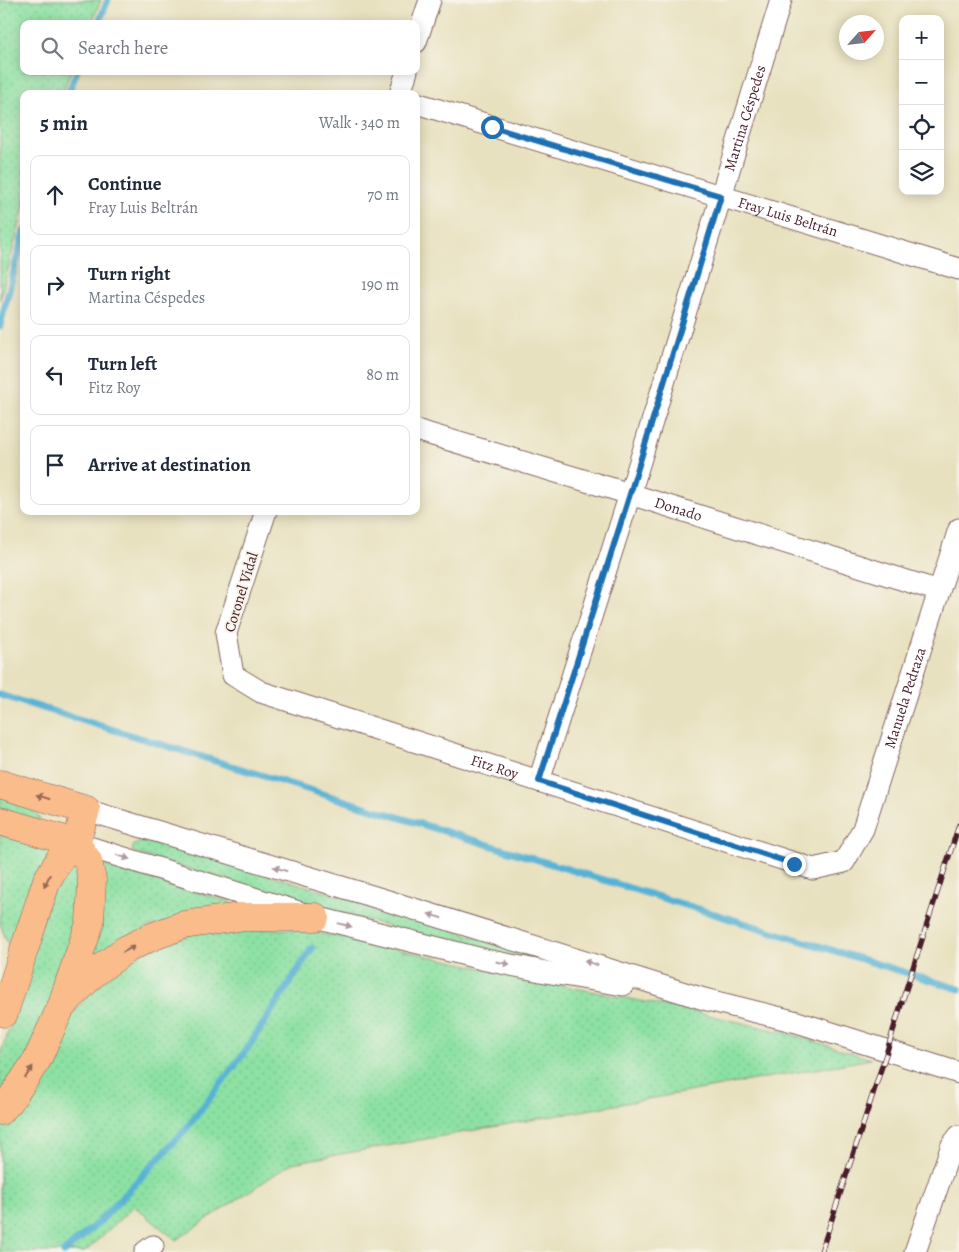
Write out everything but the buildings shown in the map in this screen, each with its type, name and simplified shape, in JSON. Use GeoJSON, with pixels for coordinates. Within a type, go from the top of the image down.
{"type":"FeatureCollection","features":[{"type":"Feature","properties":{"kind":"main road"},"geometry":{"type":"LineString","coordinates":[[0,784],[86,810],[76,843],[61,857],[47,880],[2,1020]]}},
{"type":"Feature","properties":{"kind":"main road"},"geometry":{"type":"LineString","coordinates":[[0,821],[76,843],[88,861],[92,880],[90,923],[61,1007],[37,1060],[9,1102],[0,1111]]}},
{"type":"Feature","properties":{"kind":"main road"},"geometry":{"type":"LineString","coordinates":[[61,1007],[93,974],[125,950],[149,938],[183,925],[239,917],[314,917]]}},
{"type":"Feature","properties":{"kind":"main road"},"geometry":{"type":"LineString","coordinates":[[0,976],[2,1020]]}},
{"type":"Feature","properties":{"kind":"street"},"geometry":{"type":"LineString","coordinates":[[420,30],[430,0]]}},
{"type":"Feature","properties":{"kind":"street","name":"Martina Céspedes"},"geometry":{"type":"LineString","coordinates":[[539,781],[630,494],[781,0]]}},
{"type":"Feature","properties":{"kind":"street"},"geometry":{"type":"LineString","coordinates":[[401,90],[406,75]]}},
{"type":"Feature","properties":{"kind":"street","name":"Fray Luis Beltrán"},"geometry":{"type":"LineString","coordinates":[[420,105],[959,269]]}},
{"type":"Feature","properties":{"kind":"street","name":"Donado"},"geometry":{"type":"LineString","coordinates":[[420,431],[630,494],[939,591]]}},
{"type":"Feature","properties":{"kind":"street","name":"Coronel Vidal"},"geometry":{"type":"LineString","coordinates":[[233,674],[226,633],[265,515]]}},
{"type":"Feature","properties":{"kind":"street","name":"Manuela Pedraza"},"geometry":{"type":"LineString","coordinates":[[844,862],[863,829],[959,529]]}},
{"type":"Feature","properties":{"kind":"street","name":"Fitz Roy"},"geometry":{"type":"LineString","coordinates":[[233,674],[261,692],[813,870],[844,862]]}},
{"type":"Feature","properties":{"kind":"street"},"geometry":{"type":"LineString","coordinates":[[86,810],[704,999],[797,1022],[959,1073]]}},
{"type":"Feature","properties":{"kind":"street"},"geometry":{"type":"LineString","coordinates":[[76,843],[314,917],[486,960],[704,999]]}},
{"type":"Feature","properties":{"kind":"street"},"geometry":{"type":"LineString","coordinates":[[915,1252],[952,1145],[959,1136]]}},
{"type":"Feature","properties":{"kind":"green space"},"geometry":{"type":"Polygon","coordinates":[[[0,0],[101,0],[93,20],[20,20],[20,75],[69,75],[64,90],[20,90],[20,222],[0,300],[0,0]]]}},
{"type":"Feature","properties":{"kind":"green space"},"geometry":{"type":"Polygon","coordinates":[[[0,796],[30,808],[41,822],[0,812],[0,796]]]}},
{"type":"Feature","properties":{"kind":"green space"},"geometry":{"type":"Polygon","coordinates":[[[0,835],[47,848],[51,854],[14,949],[9,947],[0,924],[0,835]]]}},
{"type":"Feature","properties":{"kind":"green space"},"geometry":{"type":"Polygon","coordinates":[[[142,842],[191,851],[484,940],[560,966],[488,951],[387,926],[132,851],[134,845],[142,842]]]}},
{"type":"Feature","properties":{"kind":"green space"},"geometry":{"type":"Polygon","coordinates":[[[75,861],[85,890],[71,949],[33,1044],[0,1103],[0,1055],[16,1010],[52,888],[75,861]]]}},
{"type":"Feature","properties":{"kind":"green space"},"geometry":{"type":"Polygon","coordinates":[[[97,864],[228,901],[237,906],[149,927],[94,954],[97,864]]]}},
{"type":"Feature","properties":{"kind":"green space"},"geometry":{"type":"Polygon","coordinates":[[[292,929],[347,938],[550,983],[691,1011],[790,1034],[871,1059],[292,1163],[176,1240],[134,1206],[85,1252],[0,1252],[0,1126],[7,1121],[71,1016],[87,996],[118,969],[149,948],[208,930],[292,929]]]}},
{"type":"Feature","properties":{"kind":"waterway"},"geometry":{"type":"LineString","coordinates":[[100,20],[108,0]]}},
{"type":"Feature","properties":{"kind":"waterway"},"geometry":{"type":"LineString","coordinates":[[70,90],[75,75]]}},
{"type":"Feature","properties":{"kind":"waterway"},"geometry":{"type":"LineString","coordinates":[[0,326],[20,247]]}},
{"type":"Feature","properties":{"kind":"waterway"},"geometry":{"type":"LineString","coordinates":[[0,695],[959,989]]}},
{"type":"Feature","properties":{"kind":"waterway"},"geometry":{"type":"LineString","coordinates":[[64,1252],[98,1223],[186,1129],[247,1049],[312,948]]}},
{"type":"Feature","properties":{"kind":"railway"},"geometry":{"type":"LineString","coordinates":[[821,1252],[959,825]]}},
{"type":"Feature","properties":{"kind":"route"},"geometry":{"type":"LineString","coordinates":[[492,127],[721,196],[630,494],[539,781],[794,864]]}}]}
